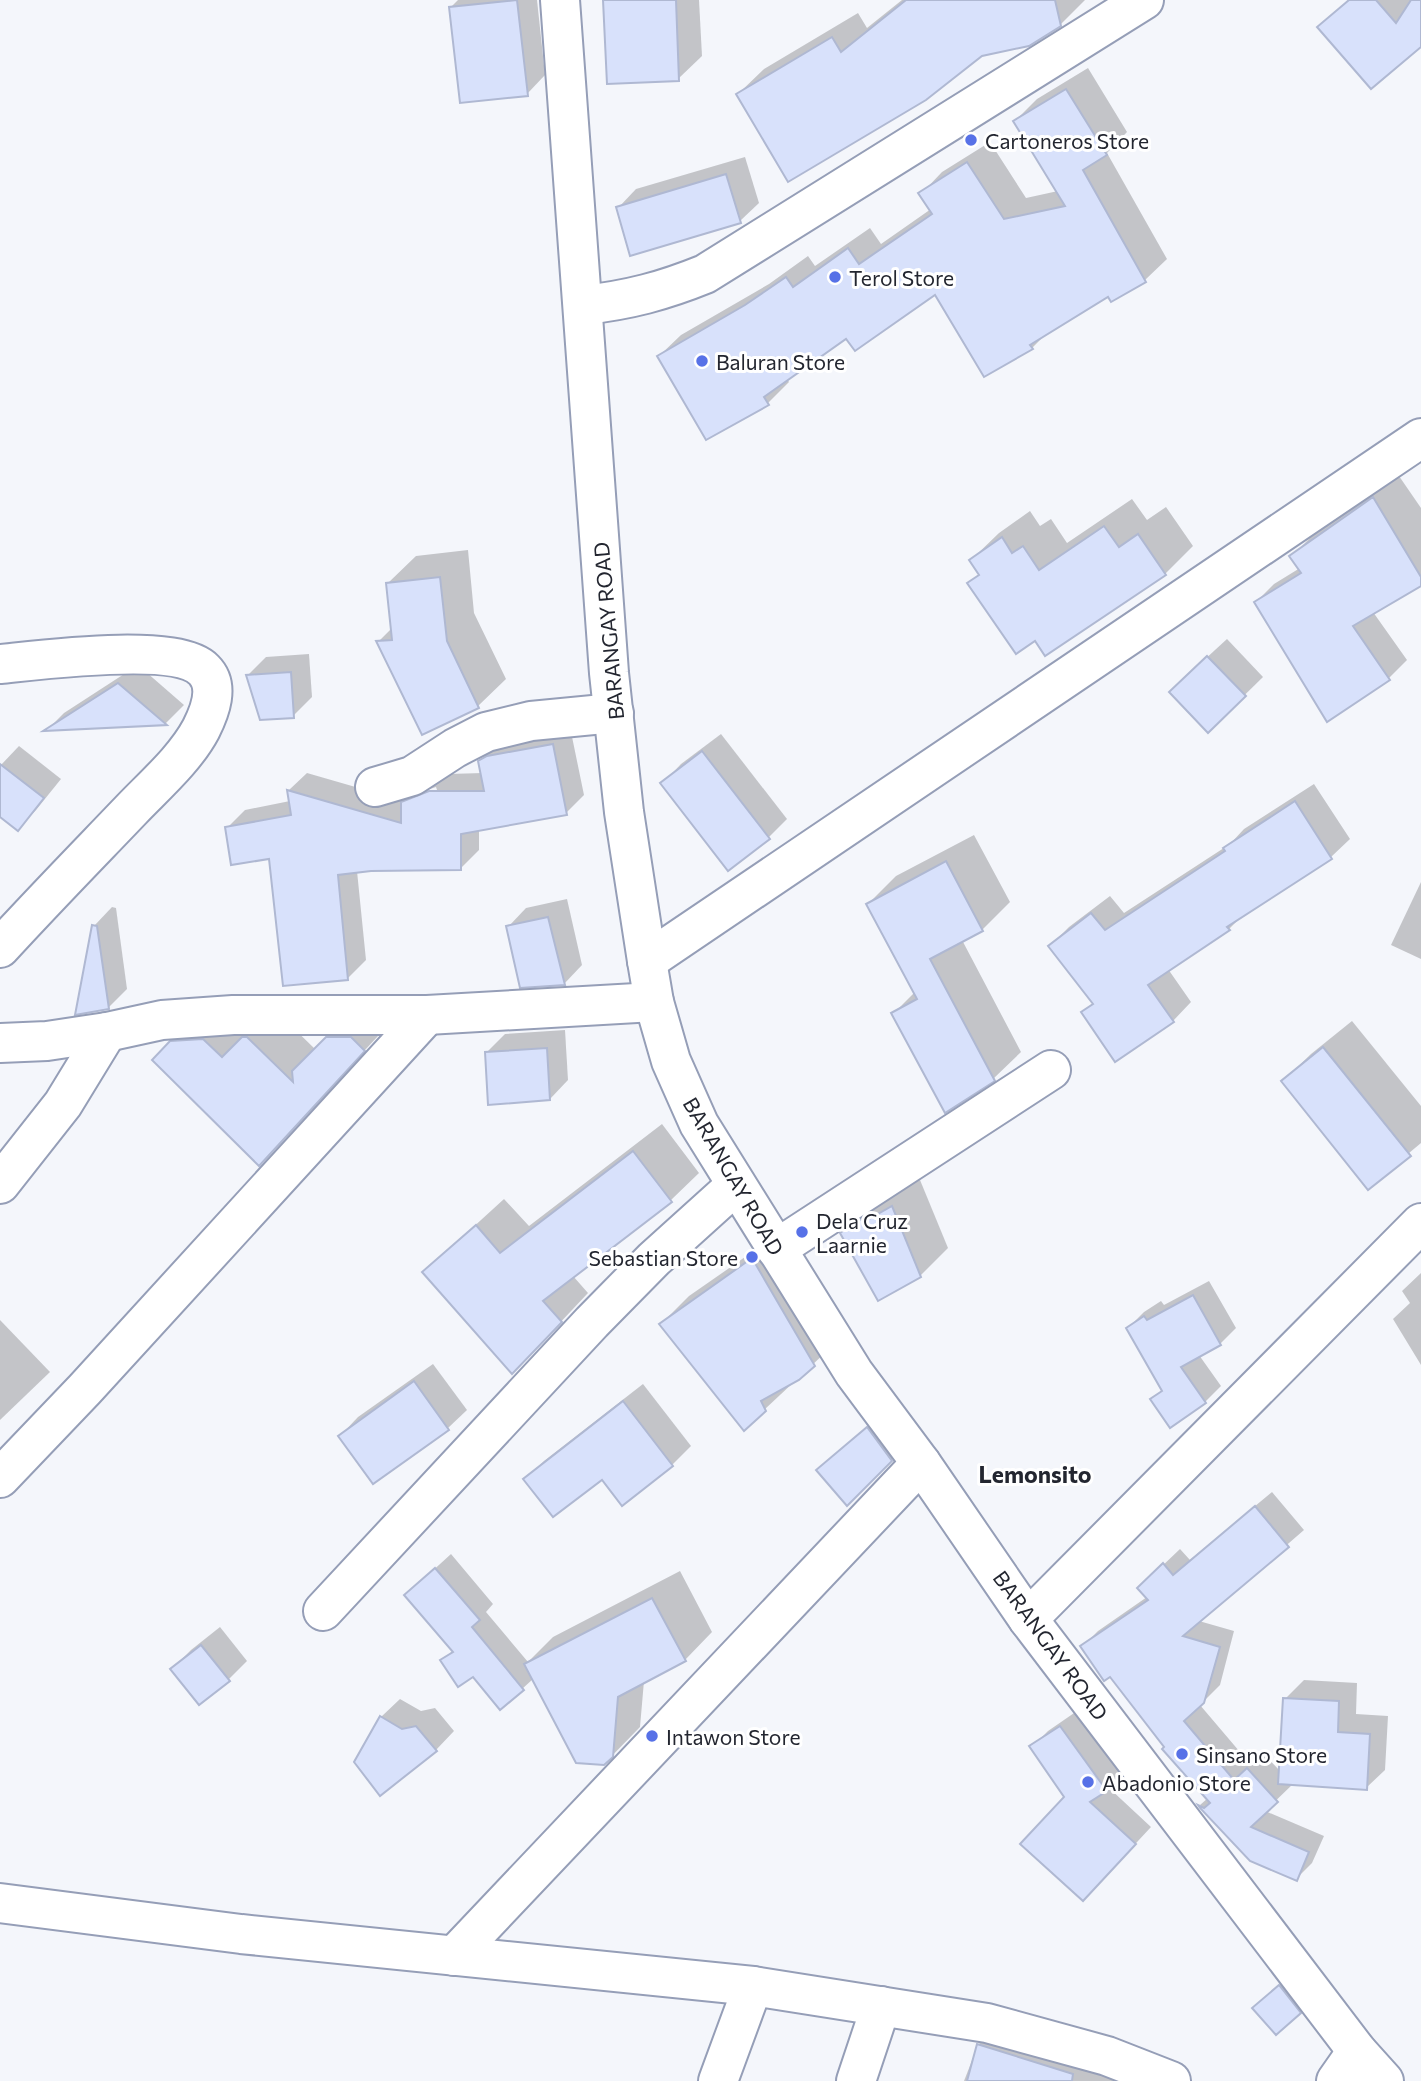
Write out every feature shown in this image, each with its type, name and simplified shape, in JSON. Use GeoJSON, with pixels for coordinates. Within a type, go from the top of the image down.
{"type":"FeatureCollection","features":[{"type":"Feature","properties":{"kind":"street","name":"BARANGAY ROAD"},"geometry":{"type":"LineString","coordinates":[[560,0],[614,713],[624,813],[654,1002],[671,1061],[693,1112],[854,1373],[921,1463],[1028,1619],[1346,2066],[1384,2081]]}},
{"type":"Feature","properties":{"kind":"street"},"geometry":{"type":"LineString","coordinates":[[584,305],[626,301],[669,289],[705,274],[1144,0]]}},
{"type":"Feature","properties":{"kind":"street"},"geometry":{"type":"LineString","coordinates":[[647,961],[1421,438]]}},
{"type":"Feature","properties":{"kind":"street"},"geometry":{"type":"LineString","coordinates":[[0,664],[135,655],[179,658],[203,669],[212,683],[211,706],[200,732],[174,766],[0,948]]}},
{"type":"Feature","properties":{"kind":"street"},"geometry":{"type":"LineString","coordinates":[[375,787],[412,776],[431,766],[454,748],[486,732],[531,721],[614,713]]}},
{"type":"Feature","properties":{"kind":"street"},"geometry":{"type":"LineString","coordinates":[[0,1043],[47,1041],[162,1020],[233,1015],[427,1015],[654,1002]]}},
{"type":"Feature","properties":{"kind":"street"},"geometry":{"type":"LineString","coordinates":[[0,1478],[85,1389],[427,1015]]}},
{"type":"Feature","properties":{"kind":"street"},"geometry":{"type":"LineString","coordinates":[[0,1184],[63,1104],[107,1032]]}},
{"type":"Feature","properties":{"kind":"street"},"geometry":{"type":"LineString","coordinates":[[776,1249],[1051,1070]]}},
{"type":"Feature","properties":{"kind":"street"},"geometry":{"type":"LineString","coordinates":[[323,1611],[592,1322],[654,1259],[736,1185]]}},
{"type":"Feature","properties":{"kind":"street"},"geometry":{"type":"LineString","coordinates":[[1028,1619],[1421,1223]]}},
{"type":"Feature","properties":{"kind":"street"},"geometry":{"type":"LineString","coordinates":[[454,1956],[921,1463]]}},
{"type":"Feature","properties":{"kind":"street"},"geometry":{"type":"LineString","coordinates":[[0,1903],[241,1934],[753,1986],[987,2024],[1107,2056],[1171,2081]]}},
{"type":"Feature","properties":{"kind":"street"},"geometry":{"type":"LineString","coordinates":[[718,2081],[753,1986]]}},
{"type":"Feature","properties":{"kind":"street"},"geometry":{"type":"LineString","coordinates":[[856,2081],[881,2006]]}},
{"type":"Feature","properties":{"kind":"building"},"geometry":{"type":"Polygon","coordinates":[[[517,0],[528,96],[460,103],[449,7],[517,0]]]}},
{"type":"Feature","properties":{"kind":"building"},"geometry":{"type":"Polygon","coordinates":[[[603,0],[676,0],[679,81],[607,84],[603,0]]]}},
{"type":"Feature","properties":{"kind":"building"},"geometry":{"type":"Polygon","coordinates":[[[906,0],[1055,0],[1061,26],[1029,46],[982,56],[926,100],[788,182],[736,94],[832,37],[841,52],[906,0]]]}},
{"type":"Feature","properties":{"kind":"building"},"geometry":{"type":"Polygon","coordinates":[[[1349,0],[1376,0],[1396,23],[1411,0],[1421,0],[1421,47],[1371,89],[1317,27],[1349,0]]]}},
{"type":"Feature","properties":{"kind":"building"},"geometry":{"type":"Polygon","coordinates":[[[1066,89],[1107,155],[1083,170],[1146,282],[1111,302],[1108,297],[1030,345],[1033,349],[984,377],[935,295],[855,351],[846,339],[764,397],[769,405],[706,440],[657,356],[745,305],[786,277],[793,287],[848,248],[859,264],[932,214],[918,193],[967,162],[1004,219],[1065,206],[1013,121],[1066,89]]]}},
{"type":"Feature","properties":{"kind":"building"},"geometry":{"type":"Polygon","coordinates":[[[726,174],[741,223],[630,256],[616,207],[726,174]]]}},
{"type":"Feature","properties":{"kind":"building"},"geometry":{"type":"Polygon","coordinates":[[[1373,497],[1421,577],[1421,586],[1353,626],[1390,680],[1327,722],[1254,602],[1301,573],[1289,556],[1373,497]]]}},
{"type":"Feature","properties":{"kind":"building"},"geometry":{"type":"Polygon","coordinates":[[[1104,526],[1119,547],[1138,534],[1166,575],[1045,656],[1035,641],[1016,654],[967,583],[979,575],[969,560],[1002,537],[1012,553],[1023,546],[1039,570],[1104,526]]]}},
{"type":"Feature","properties":{"kind":"building"},"geometry":{"type":"Polygon","coordinates":[[[440,577],[447,641],[479,708],[422,735],[376,641],[392,640],[386,583],[440,577]]]}},
{"type":"Feature","properties":{"kind":"building"},"geometry":{"type":"Polygon","coordinates":[[[1207,656],[1246,696],[1208,733],[1169,692],[1207,656]]]}},
{"type":"Feature","properties":{"kind":"building"},"geometry":{"type":"Polygon","coordinates":[[[291,672],[294,718],[260,720],[246,675],[291,672]]]}},
{"type":"Feature","properties":{"kind":"building"},"geometry":{"type":"Polygon","coordinates":[[[118,683],[167,725],[43,731],[118,683]]]}},
{"type":"Feature","properties":{"kind":"building"},"geometry":{"type":"Polygon","coordinates":[[[553,744],[567,815],[461,834],[461,870],[371,871],[338,875],[348,980],[283,986],[269,859],[231,865],[225,827],[291,815],[287,790],[401,823],[401,802],[429,791],[484,791],[478,761],[487,756],[553,744]]]}},
{"type":"Feature","properties":{"kind":"building"},"geometry":{"type":"Polygon","coordinates":[[[702,751],[770,839],[728,871],[660,783],[702,751]]]}},
{"type":"Feature","properties":{"kind":"building"},"geometry":{"type":"Polygon","coordinates":[[[0,764],[44,798],[18,831],[0,817],[0,764]]]}},
{"type":"Feature","properties":{"kind":"building"},"geometry":{"type":"Polygon","coordinates":[[[1295,801],[1332,859],[1227,927],[1230,930],[1148,985],[1174,1022],[1115,1062],[1081,1012],[1093,1004],[1048,946],[1091,913],[1105,930],[1295,801]]]}},
{"type":"Feature","properties":{"kind":"building"},"geometry":{"type":"Polygon","coordinates":[[[946,861],[983,931],[930,959],[995,1081],[945,1113],[891,1013],[917,999],[866,904],[946,861]]]}},
{"type":"Feature","properties":{"kind":"building"},"geometry":{"type":"Polygon","coordinates":[[[548,917],[565,985],[520,988],[506,926],[548,917]]]}},
{"type":"Feature","properties":{"kind":"building"},"geometry":{"type":"Polygon","coordinates":[[[92,925],[97,926],[109,1009],[75,1015],[92,925]]]}},
{"type":"Feature","properties":{"kind":"building"},"geometry":{"type":"Polygon","coordinates":[[[242,1037],[247,1037],[293,1082],[292,1071],[326,1037],[351,1037],[365,1051],[259,1166],[152,1060],[170,1041],[203,1039],[222,1057],[242,1037]]]}},
{"type":"Feature","properties":{"kind":"building"},"geometry":{"type":"Polygon","coordinates":[[[1323,1047],[1411,1156],[1368,1190],[1281,1081],[1323,1047]]]}},
{"type":"Feature","properties":{"kind":"building"},"geometry":{"type":"Polygon","coordinates":[[[547,1048],[550,1100],[488,1105],[485,1052],[547,1048]]]}},
{"type":"Feature","properties":{"kind":"building"},"geometry":{"type":"Polygon","coordinates":[[[633,1151],[672,1202],[543,1301],[562,1322],[512,1374],[422,1272],[476,1225],[500,1253],[633,1151]]]}},
{"type":"Feature","properties":{"kind":"building"},"geometry":{"type":"Polygon","coordinates":[[[892,1206],[921,1277],[878,1301],[840,1233],[868,1215],[869,1219],[892,1206]]]}},
{"type":"Feature","properties":{"kind":"building"},"geometry":{"type":"Polygon","coordinates":[[[752,1258],[815,1366],[799,1380],[761,1401],[766,1411],[744,1431],[659,1324],[752,1258]]]}},
{"type":"Feature","properties":{"kind":"building"},"geometry":{"type":"Polygon","coordinates":[[[1193,1295],[1221,1345],[1181,1367],[1206,1403],[1170,1428],[1150,1399],[1162,1391],[1126,1328],[1144,1316],[1147,1320],[1193,1295]]]}},
{"type":"Feature","properties":{"kind":"building"},"geometry":{"type":"Polygon","coordinates":[[[414,1381],[449,1430],[373,1484],[338,1436],[414,1381]]]}},
{"type":"Feature","properties":{"kind":"building"},"geometry":{"type":"Polygon","coordinates":[[[623,1401],[673,1466],[622,1506],[602,1480],[553,1517],[523,1479],[623,1401]]]}},
{"type":"Feature","properties":{"kind":"building"},"geometry":{"type":"Polygon","coordinates":[[[867,1427],[892,1461],[847,1506],[816,1470],[867,1427]]]}},
{"type":"Feature","properties":{"kind":"building"},"geometry":{"type":"Polygon","coordinates":[[[1255,1506],[1289,1547],[1183,1636],[1220,1647],[1204,1703],[1184,1721],[1234,1780],[1247,1768],[1278,1802],[1251,1827],[1309,1852],[1297,1881],[1250,1861],[1200,1808],[1198,1805],[1204,1808],[1210,1803],[1162,1749],[1164,1747],[1110,1677],[1104,1681],[1080,1646],[1148,1600],[1137,1588],[1163,1563],[1173,1575],[1255,1506]]]}},
{"type":"Feature","properties":{"kind":"building"},"geometry":{"type":"Polygon","coordinates":[[[435,1568],[480,1620],[472,1627],[524,1690],[500,1710],[473,1677],[458,1687],[440,1660],[453,1652],[404,1595],[435,1568]]]}},
{"type":"Feature","properties":{"kind":"building"},"geometry":{"type":"Polygon","coordinates":[[[652,1598],[686,1661],[618,1697],[613,1757],[604,1765],[576,1763],[524,1664],[652,1598]]]}},
{"type":"Feature","properties":{"kind":"building"},"geometry":{"type":"Polygon","coordinates":[[[201,1645],[230,1681],[199,1705],[170,1669],[201,1645]]]}},
{"type":"Feature","properties":{"kind":"building"},"geometry":{"type":"Polygon","coordinates":[[[1283,1698],[1339,1701],[1338,1732],[1370,1734],[1367,1790],[1278,1784],[1283,1698]]]}},
{"type":"Feature","properties":{"kind":"building"},"geometry":{"type":"Polygon","coordinates":[[[380,1716],[402,1729],[416,1726],[437,1751],[380,1796],[354,1762],[380,1716]]]}},
{"type":"Feature","properties":{"kind":"building"},"geometry":{"type":"Polygon","coordinates":[[[1060,1726],[1107,1791],[1090,1802],[1136,1844],[1083,1901],[1020,1844],[1064,1797],[1029,1746],[1060,1726]]]}},
{"type":"Feature","properties":{"kind":"building"},"geometry":{"type":"Polygon","coordinates":[[[1279,1985],[1301,2013],[1276,2035],[1252,2008],[1279,1985]]]}},
{"type":"Feature","properties":{"kind":"building"},"geometry":{"type":"Polygon","coordinates":[[[977,2044],[1073,2074],[1072,2081],[967,2081],[977,2044]]]}},
{"type":"Feature","properties":{"kind":"place","name":"Cartoneros Store"},"geometry":{"type":"Point","coordinates":[971,140]}},
{"type":"Feature","properties":{"kind":"place","name":"Terol Store"},"geometry":{"type":"Point","coordinates":[835,277]}},
{"type":"Feature","properties":{"kind":"place","name":"Baluran Store"},"geometry":{"type":"Point","coordinates":[702,361]}},
{"type":"Feature","properties":{"kind":"place","name":"Dela Cruz Laarnie"},"geometry":{"type":"Point","coordinates":[802,1232]}},
{"type":"Feature","properties":{"kind":"place","name":"Sebastian Store"},"geometry":{"type":"Point","coordinates":[752,1257]}},
{"type":"Feature","properties":{"kind":"place","name":"Intawon Store"},"geometry":{"type":"Point","coordinates":[652,1736]}},
{"type":"Feature","properties":{"kind":"place","name":"Sinsano Store"},"geometry":{"type":"Point","coordinates":[1182,1754]}},
{"type":"Feature","properties":{"kind":"place","name":"Abadonio Store"},"geometry":{"type":"Point","coordinates":[1088,1782]}},
{"type":"Feature","properties":{"kind":"district","name":"Lemonsito"},"geometry":{"type":"Point","coordinates":[1035,1474]}}]}
